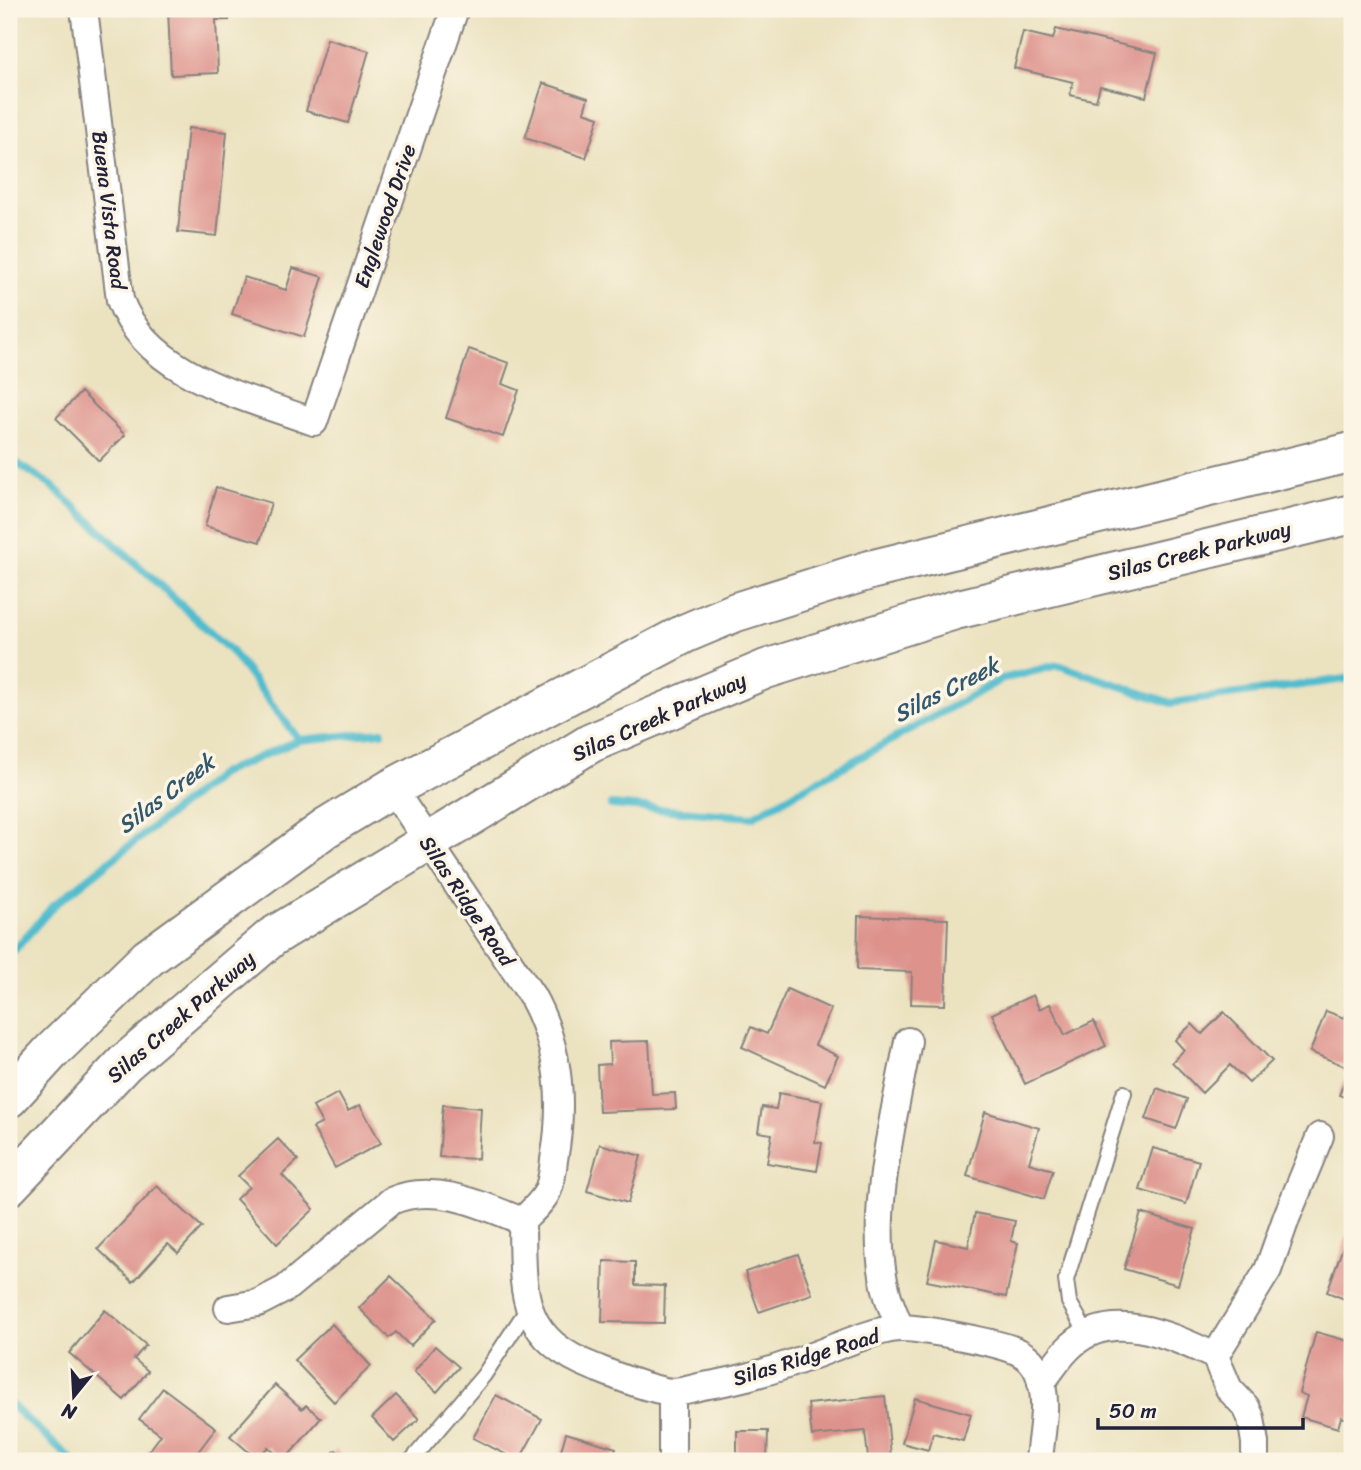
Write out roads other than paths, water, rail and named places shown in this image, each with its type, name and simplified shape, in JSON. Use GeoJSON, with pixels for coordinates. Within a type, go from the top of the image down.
{"type":"FeatureCollection","features":[{"type":"Feature","properties":{"kind":"main road"},"geometry":{"type":"LineString","coordinates":[[9,1098],[51,1052],[148,958],[326,828],[392,789],[686,632],[736,612],[884,567],[1352,452]]}},
{"type":"Feature","properties":{"kind":"main road","name":"Silas Creek Parkway"},"geometry":{"type":"LineString","coordinates":[[9,1186],[125,1063],[272,937],[592,744],[766,669],[955,610],[1352,514]]}},
{"type":"Feature","properties":{"kind":"street","name":"Buena Vista Road"},"geometry":{"type":"LineString","coordinates":[[84,9],[120,300],[125,312],[155,352],[175,367],[314,422]]}},
{"type":"Feature","properties":{"kind":"street","name":"Englewood Drive"},"geometry":{"type":"LineString","coordinates":[[314,422],[455,9]]}},
{"type":"Feature","properties":{"kind":"street","name":"Silas Ridge Road"},"geometry":{"type":"LineString","coordinates":[[392,789],[532,996],[544,1018],[555,1054],[559,1091],[558,1141],[549,1190],[523,1222],[523,1284],[528,1308],[539,1330],[557,1348],[578,1361],[625,1379],[672,1392],[746,1379],[851,1341],[900,1328],[975,1339],[1023,1353],[1032,1361],[1038,1372],[1045,1397],[1039,1461]]}},
{"type":"Feature","properties":{"kind":"street"},"geometry":{"type":"LineString","coordinates":[[900,1328],[887,1293],[882,1269],[880,1219],[887,1157],[908,1041]]}},
{"type":"Feature","properties":{"kind":"street"},"geometry":{"type":"LineString","coordinates":[[1215,1356],[1268,1270],[1320,1136]]}},
{"type":"Feature","properties":{"kind":"street"},"geometry":{"type":"LineString","coordinates":[[228,1308],[258,1303],[285,1289],[391,1201],[402,1196],[440,1194],[476,1203],[523,1222]]}},
{"type":"Feature","properties":{"kind":"street"},"geometry":{"type":"LineString","coordinates":[[1041,1383],[1072,1344],[1088,1335],[1125,1326],[1173,1336],[1215,1356],[1229,1388],[1251,1418],[1255,1461]]}},
{"type":"Feature","properties":{"kind":"street"},"geometry":{"type":"LineString","coordinates":[[672,1392],[672,1461]]}},
{"type":"Feature","properties":{"kind":"lane"},"geometry":{"type":"LineString","coordinates":[[1088,1335],[1069,1302],[1066,1280],[1124,1093]]}},
{"type":"Feature","properties":{"kind":"lane"},"geometry":{"type":"LineString","coordinates":[[411,1461],[484,1375],[528,1308]]}},
{"type":"Feature","properties":{"kind":"waterway"},"geometry":{"type":"LineString","coordinates":[[9,458],[52,486],[231,651],[299,740]]}},
{"type":"Feature","properties":{"kind":"waterway","name":"Silas Creek"},"geometry":{"type":"LineString","coordinates":[[611,805],[752,817],[1002,679],[1058,665],[1171,703],[1352,678]]}},
{"type":"Feature","properties":{"kind":"waterway","name":"Silas Creek"},"geometry":{"type":"LineString","coordinates":[[9,956],[54,905],[222,773],[299,740],[382,732]]}},
{"type":"Feature","properties":{"kind":"waterway"},"geometry":{"type":"LineString","coordinates":[[9,1403],[73,1461]]}}]}
